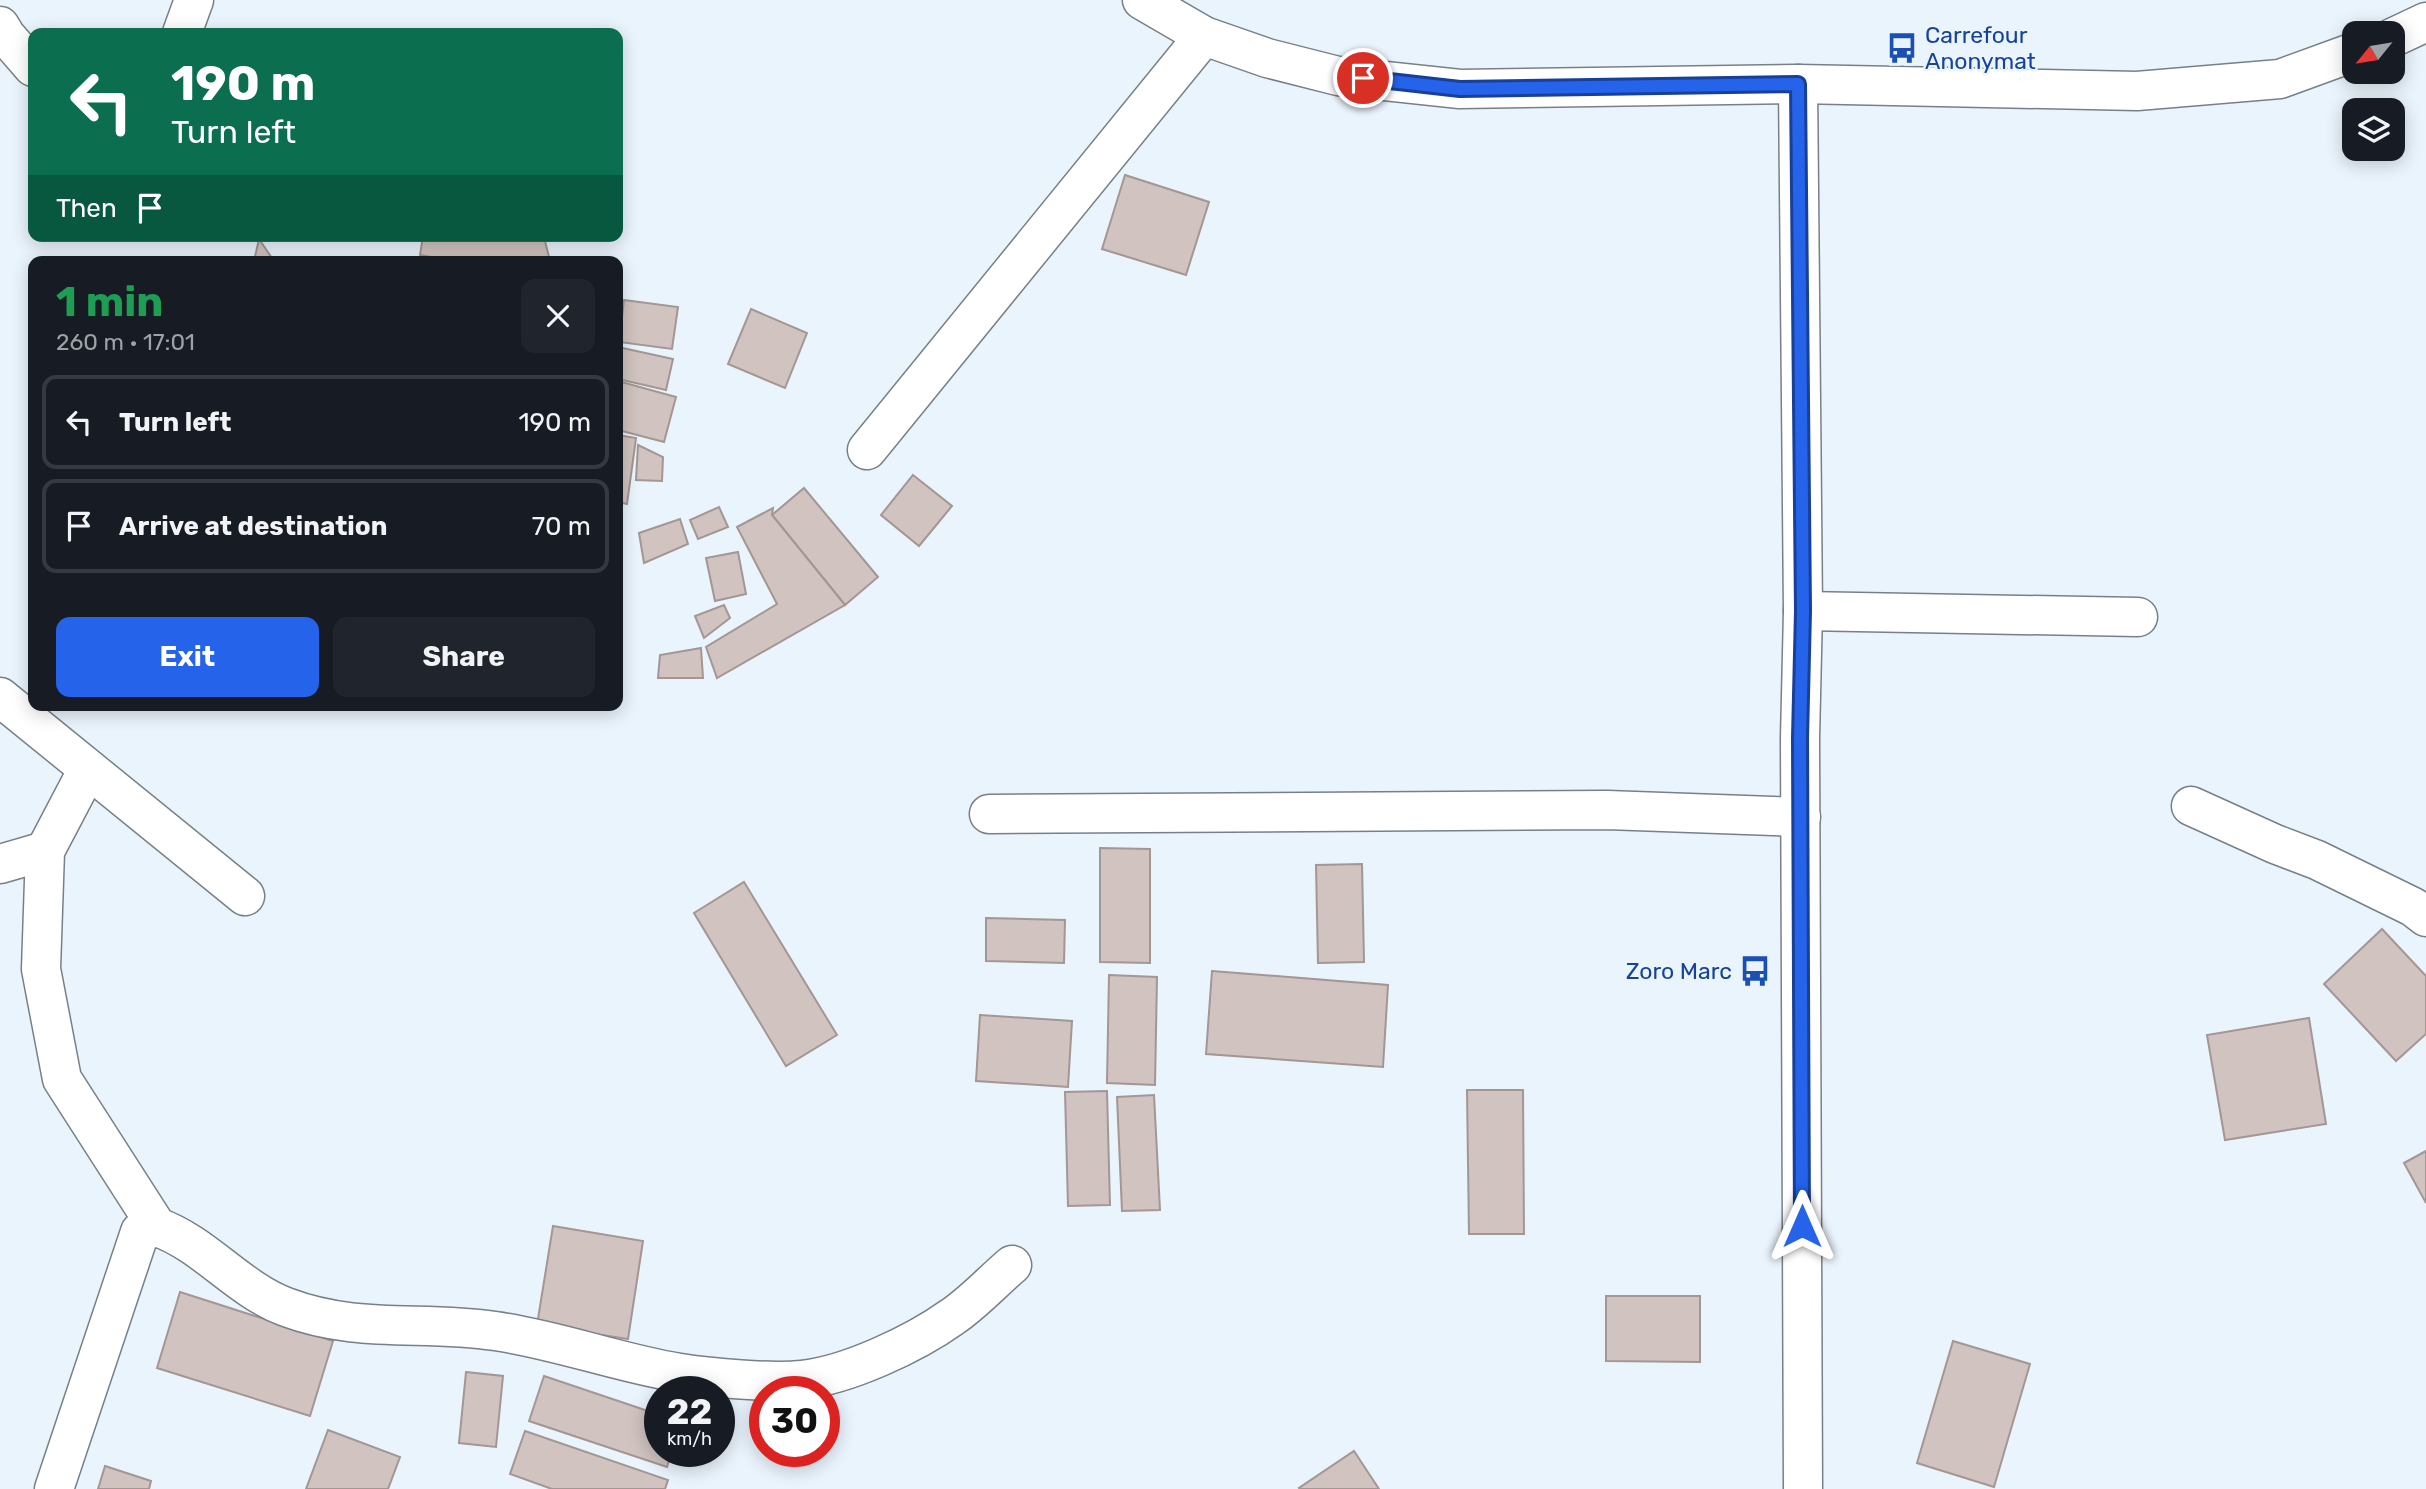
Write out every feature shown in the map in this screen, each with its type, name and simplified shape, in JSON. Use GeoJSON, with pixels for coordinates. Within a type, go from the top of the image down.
{"type":"FeatureCollection","features":[{"type":"Feature","properties":{"kind":"street"},"geometry":{"type":"LineString","coordinates":[[184,28],[194,0]]}},
{"type":"Feature","properties":{"kind":"street"},"geometry":{"type":"LineString","coordinates":[[1142,0],[1204,36],[1267,58],[1338,76],[1460,89],[1798,84],[2137,91],[2280,79],[2342,56]]}},
{"type":"Feature","properties":{"kind":"street"},"geometry":{"type":"LineString","coordinates":[[2405,32],[2426,22]]}},
{"type":"Feature","properties":{"kind":"street"},"geometry":{"type":"LineString","coordinates":[[0,26],[28,61]]}},
{"type":"Feature","properties":{"kind":"street"},"geometry":{"type":"LineString","coordinates":[[867,450],[1204,36]]}},
{"type":"Feature","properties":{"kind":"street"},"geometry":{"type":"LineString","coordinates":[[1798,84],[1803,611],[1803,1489]]}},
{"type":"Feature","properties":{"kind":"street"},"geometry":{"type":"LineString","coordinates":[[1803,611],[2138,617]]}},
{"type":"Feature","properties":{"kind":"street"},"geometry":{"type":"LineString","coordinates":[[0,697],[245,896]]}},
{"type":"Feature","properties":{"kind":"street"},"geometry":{"type":"LineString","coordinates":[[89,769],[45,851],[41,969],[62,1079],[157,1227]]}},
{"type":"Feature","properties":{"kind":"street"},"geometry":{"type":"LineString","coordinates":[[2191,806],[2317,860],[2413,907],[2426,917]]}},
{"type":"Feature","properties":{"kind":"street"},"geometry":{"type":"LineString","coordinates":[[989,814],[1608,810],[1801,817]]}},
{"type":"Feature","properties":{"kind":"street"},"geometry":{"type":"LineString","coordinates":[[0,864],[45,851]]}},
{"type":"Feature","properties":{"kind":"street"},"geometry":{"type":"LineString","coordinates":[[54,1489],[140,1233],[157,1227],[175,1233],[255,1291],[284,1307],[328,1321],[365,1325],[469,1327],[533,1336],[681,1373],[749,1379],[802,1380],[858,1366],[908,1343],[953,1317],[1012,1265]]}},
{"type":"Feature","properties":{"kind":"building"},"geometry":{"type":"Polygon","coordinates":[[[1125,175],[1209,202],[1186,275],[1102,249],[1125,175]]]}},
{"type":"Feature","properties":{"kind":"building"},"geometry":{"type":"Polygon","coordinates":[[[258,242],[261,242],[271,256],[255,256],[258,242]]]}},
{"type":"Feature","properties":{"kind":"building"},"geometry":{"type":"Polygon","coordinates":[[[422,242],[545,242],[549,256],[426,256],[420,255],[422,242]]]}},
{"type":"Feature","properties":{"kind":"building"},"geometry":{"type":"Polygon","coordinates":[[[624,300],[678,307],[672,349],[623,343],[624,300]]]}},
{"type":"Feature","properties":{"kind":"building"},"geometry":{"type":"Polygon","coordinates":[[[751,309],[807,333],[785,388],[728,364],[751,309]]]}},
{"type":"Feature","properties":{"kind":"building"},"geometry":{"type":"Polygon","coordinates":[[[623,348],[673,359],[666,390],[623,380],[623,348]]]}},
{"type":"Feature","properties":{"kind":"building"},"geometry":{"type":"Polygon","coordinates":[[[623,382],[676,397],[664,442],[623,431],[623,382]]]}},
{"type":"Feature","properties":{"kind":"building"},"geometry":{"type":"Polygon","coordinates":[[[623,436],[636,438],[627,504],[623,503],[623,436]]]}},
{"type":"Feature","properties":{"kind":"building"},"geometry":{"type":"Polygon","coordinates":[[[638,445],[663,457],[662,481],[636,480],[638,445]]]}},
{"type":"Feature","properties":{"kind":"building"},"geometry":{"type":"Polygon","coordinates":[[[913,475],[952,506],[919,546],[881,515],[913,475]]]}},
{"type":"Feature","properties":{"kind":"building"},"geometry":{"type":"Polygon","coordinates":[[[804,488],[878,577],[845,605],[772,515],[804,488]]]}},
{"type":"Feature","properties":{"kind":"building"},"geometry":{"type":"Polygon","coordinates":[[[719,507],[728,527],[698,539],[690,520],[719,507]]]}},
{"type":"Feature","properties":{"kind":"building"},"geometry":{"type":"Polygon","coordinates":[[[773,508],[772,515],[845,605],[717,678],[706,647],[777,604],[737,527],[773,508]]]}},
{"type":"Feature","properties":{"kind":"building"},"geometry":{"type":"Polygon","coordinates":[[[680,519],[688,544],[644,563],[639,533],[680,519]]]}},
{"type":"Feature","properties":{"kind":"building"},"geometry":{"type":"Polygon","coordinates":[[[738,552],[746,594],[715,601],[706,558],[738,552]]]}},
{"type":"Feature","properties":{"kind":"building"},"geometry":{"type":"Polygon","coordinates":[[[724,605],[730,618],[704,638],[695,616],[724,605]]]}},
{"type":"Feature","properties":{"kind":"building"},"geometry":{"type":"Polygon","coordinates":[[[701,648],[703,678],[658,678],[660,655],[701,648]]]}},
{"type":"Feature","properties":{"kind":"building"},"geometry":{"type":"Polygon","coordinates":[[[1100,848],[1150,849],[1150,963],[1100,962],[1100,848]]]}},
{"type":"Feature","properties":{"kind":"building"},"geometry":{"type":"Polygon","coordinates":[[[1362,864],[1364,962],[1318,963],[1316,865],[1362,864]]]}},
{"type":"Feature","properties":{"kind":"building"},"geometry":{"type":"Polygon","coordinates":[[[744,882],[837,1035],[786,1066],[694,913],[744,882]]]}},
{"type":"Feature","properties":{"kind":"building"},"geometry":{"type":"Polygon","coordinates":[[[986,918],[1065,920],[1064,963],[986,961],[986,918]]]}},
{"type":"Feature","properties":{"kind":"building"},"geometry":{"type":"Polygon","coordinates":[[[2382,929],[2426,976],[2426,1034],[2396,1061],[2324,984],[2382,929]]]}},
{"type":"Feature","properties":{"kind":"building"},"geometry":{"type":"Polygon","coordinates":[[[1212,971],[1388,985],[1383,1067],[1206,1054],[1212,971]]]}},
{"type":"Feature","properties":{"kind":"building"},"geometry":{"type":"Polygon","coordinates":[[[1109,975],[1157,977],[1155,1085],[1107,1083],[1109,975]]]}},
{"type":"Feature","properties":{"kind":"building"},"geometry":{"type":"Polygon","coordinates":[[[980,1015],[1072,1021],[1068,1087],[976,1081],[980,1015]]]}},
{"type":"Feature","properties":{"kind":"building"},"geometry":{"type":"Polygon","coordinates":[[[2309,1018],[2326,1124],[2225,1140],[2207,1035],[2309,1018]]]}},
{"type":"Feature","properties":{"kind":"building"},"geometry":{"type":"Polygon","coordinates":[[[1467,1090],[1523,1090],[1524,1234],[1469,1234],[1467,1090]]]}},
{"type":"Feature","properties":{"kind":"building"},"geometry":{"type":"Polygon","coordinates":[[[1107,1091],[1110,1205],[1068,1206],[1065,1092],[1107,1091]]]}},
{"type":"Feature","properties":{"kind":"building"},"geometry":{"type":"Polygon","coordinates":[[[1154,1095],[1160,1210],[1122,1211],[1117,1097],[1154,1095]]]}},
{"type":"Feature","properties":{"kind":"building"},"geometry":{"type":"Polygon","coordinates":[[[2426,1151],[2426,1203],[2404,1163],[2426,1151]]]}},
{"type":"Feature","properties":{"kind":"building"},"geometry":{"type":"Polygon","coordinates":[[[553,1226],[643,1241],[628,1339],[537,1325],[553,1226]]]}},
{"type":"Feature","properties":{"kind":"building"},"geometry":{"type":"Polygon","coordinates":[[[180,1292],[333,1341],[310,1416],[157,1368],[180,1292]]]}},
{"type":"Feature","properties":{"kind":"building"},"geometry":{"type":"Polygon","coordinates":[[[1606,1296],[1700,1296],[1700,1362],[1606,1361],[1606,1296]]]}},
{"type":"Feature","properties":{"kind":"building"},"geometry":{"type":"Polygon","coordinates":[[[1953,1341],[2030,1364],[1994,1487],[1917,1463],[1953,1341]]]}},
{"type":"Feature","properties":{"kind":"building"},"geometry":{"type":"Polygon","coordinates":[[[466,1372],[503,1376],[496,1447],[459,1443],[466,1372]]]}},
{"type":"Feature","properties":{"kind":"building"},"geometry":{"type":"Polygon","coordinates":[[[544,1376],[644,1410],[644,1459],[529,1421],[544,1376]]]}},
{"type":"Feature","properties":{"kind":"building"},"geometry":{"type":"Polygon","coordinates":[[[328,1430],[400,1457],[388,1489],[306,1489],[328,1430]]]}},
{"type":"Feature","properties":{"kind":"building"},"geometry":{"type":"Polygon","coordinates":[[[525,1431],[668,1480],[665,1489],[552,1489],[510,1474],[525,1431]]]}},
{"type":"Feature","properties":{"kind":"building"},"geometry":{"type":"Polygon","coordinates":[[[1354,1451],[1379,1489],[1299,1488],[1354,1451]]]}},
{"type":"Feature","properties":{"kind":"building"},"geometry":{"type":"Polygon","coordinates":[[[105,1466],[151,1481],[149,1489],[98,1489],[105,1466]]]}},
{"type":"Feature","properties":{"kind":"place","name":"Carrefour Anonymat"},"geometry":{"type":"Point","coordinates":[1902,48]}},
{"type":"Feature","properties":{"kind":"place","name":"Zoro Marc"},"geometry":{"type":"Point","coordinates":[1755,971]}},
{"type":"Feature","properties":{"kind":"route"},"geometry":{"type":"LineString","coordinates":[[1363,78],[1460,89],[1798,84],[1799,433],[1803,611],[1800,738],[1802,1226]]}}]}
